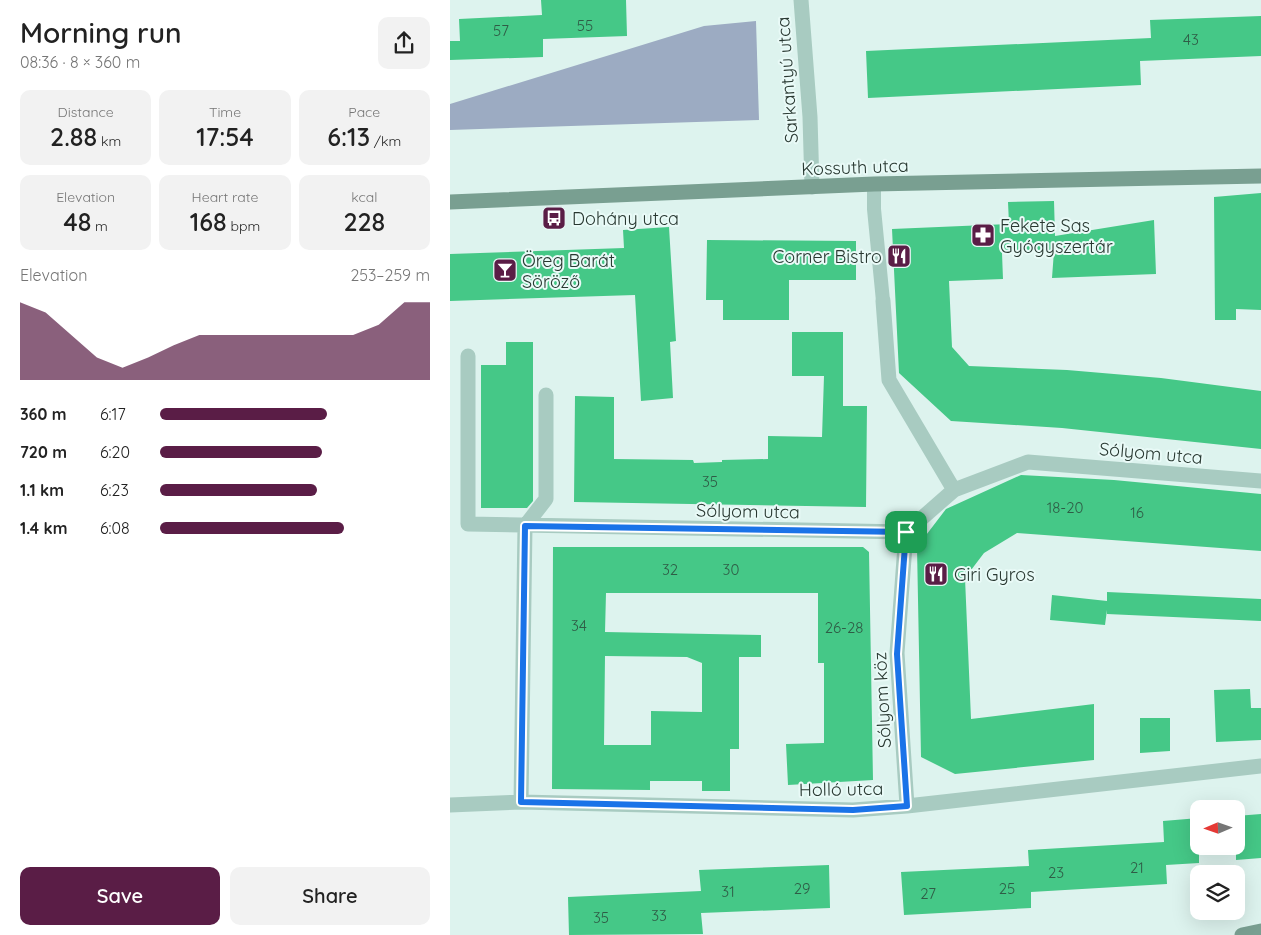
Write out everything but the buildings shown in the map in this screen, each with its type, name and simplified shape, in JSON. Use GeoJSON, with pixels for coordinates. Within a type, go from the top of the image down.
{"type":"FeatureCollection","features":[{"type":"Feature","properties":{"kind":"street","name":"Sarkantyú utca"},"geometry":{"type":"LineString","coordinates":[[801,0],[810,117],[812,187]]}},
{"type":"Feature","properties":{"kind":"street","name":"Kossuth utca"},"geometry":{"type":"LineString","coordinates":[[450,202],[874,184],[1261,176]]}},
{"type":"Feature","properties":{"kind":"street"},"geometry":{"type":"LineString","coordinates":[[883,301],[888,380],[954,490]]}},
{"type":"Feature","properties":{"kind":"street","name":"Sólyom utca"},"geometry":{"type":"LineString","coordinates":[[468,356],[468,524],[906,532],[954,490],[1028,462],[1261,481]]}},
{"type":"Feature","properties":{"kind":"street"},"geometry":{"type":"LineString","coordinates":[[521,802],[525,526],[546,499],[546,395]]}},
{"type":"Feature","properties":{"kind":"street","name":"Sólyom köz"},"geometry":{"type":"LineString","coordinates":[[906,532],[897,654],[907,806]]}},
{"type":"Feature","properties":{"kind":"street","name":"Holló utca"},"geometry":{"type":"LineString","coordinates":[[450,806],[521,802],[853,810],[907,806],[1261,766]]}},
{"type":"Feature","properties":{"kind":"street"},"geometry":{"type":"LineString","coordinates":[[1242,935],[1261,931]]}},
{"type":"Feature","properties":{"kind":"lane"},"geometry":{"type":"LineString","coordinates":[[874,184],[874,209],[883,301]]}},
{"type":"Feature","properties":{"kind":"shaded area"},"geometry":{"type":"Polygon","coordinates":[[[756,21],[759,120],[450,130],[450,104],[704,26],[756,21]]]}},
{"type":"Feature","properties":{"kind":"place","name":"Dohány utca"},"geometry":{"type":"Point","coordinates":[554,218]}},
{"type":"Feature","properties":{"kind":"place","name":"Fekete Sas Gyógyszertár"},"geometry":{"type":"Point","coordinates":[983,235]}},
{"type":"Feature","properties":{"kind":"place","name":"Corner Bistro"},"geometry":{"type":"Point","coordinates":[899,256]}},
{"type":"Feature","properties":{"kind":"place","name":"Öreg Barát Söröző"},"geometry":{"type":"Point","coordinates":[505,270]}},
{"type":"Feature","properties":{"kind":"place","name":"Giri Gyros"},"geometry":{"type":"Point","coordinates":[936,574]}},
{"type":"Feature","properties":{"kind":"route"},"geometry":{"type":"LineString","coordinates":[[525,526],[906,532],[902,610],[897,654],[907,806],[853,810],[521,802],[525,526]]}}]}
